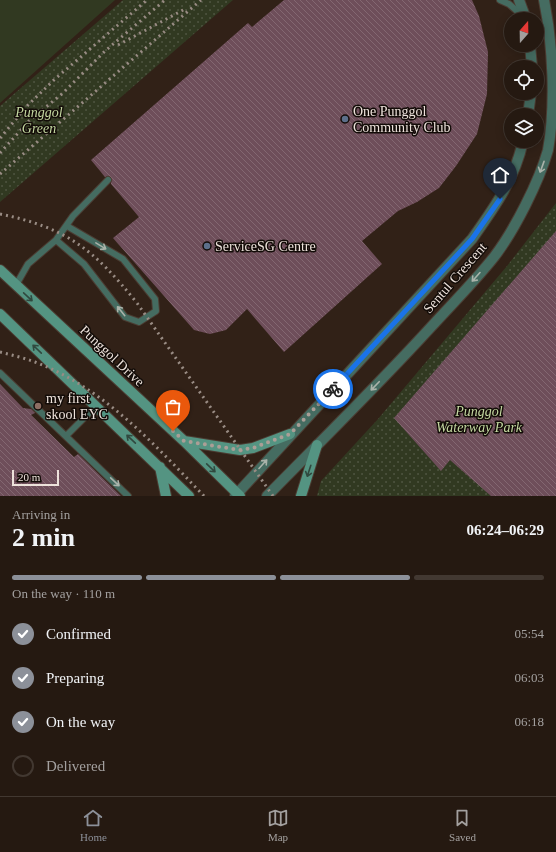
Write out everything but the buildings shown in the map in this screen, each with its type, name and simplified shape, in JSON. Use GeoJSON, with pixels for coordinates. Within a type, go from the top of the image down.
{"type":"FeatureCollection","features":[{"type":"Feature","properties":{"kind":"street"},"geometry":{"type":"LineString","coordinates":[[519,0],[523,12]]}},
{"type":"Feature","properties":{"kind":"street","name":"Sentul Crescent"},"geometry":{"type":"LineString","coordinates":[[267,496],[403,358],[494,257],[534,188],[548,150],[555,113],[552,43],[544,0]]}},
{"type":"Feature","properties":{"kind":"street","name":"Sentul Crescent"},"geometry":{"type":"LineString","coordinates":[[238,495],[290,434],[472,239],[500,199],[518,161],[521,148]]}},
{"type":"Feature","properties":{"kind":"street","name":"Punggol Drive"},"geometry":{"type":"LineString","coordinates":[[0,270],[184,441],[238,495]]}},
{"type":"Feature","properties":{"kind":"street"},"geometry":{"type":"LineString","coordinates":[[0,314],[160,466],[189,496]]}},
{"type":"Feature","properties":{"kind":"street"},"geometry":{"type":"LineString","coordinates":[[184,441],[240,450],[253,448],[290,434]]}},
{"type":"Feature","properties":{"kind":"street"},"geometry":{"type":"LineString","coordinates":[[301,496],[317,445]]}},
{"type":"Feature","properties":{"kind":"street"},"geometry":{"type":"LineString","coordinates":[[160,466],[166,496]]}},
{"type":"Feature","properties":{"kind":"lane"},"geometry":{"type":"LineString","coordinates":[[500,0],[509,4],[518,12]]}},
{"type":"Feature","properties":{"kind":"lane"},"geometry":{"type":"LineString","coordinates":[[16,285],[28,264],[56,240],[73,216],[108,180]]}},
{"type":"Feature","properties":{"kind":"lane"},"geometry":{"type":"LineString","coordinates":[[56,240],[84,264],[126,316],[139,322],[156,311],[155,300],[123,259],[67,226]]}},
{"type":"Feature","properties":{"kind":"lane"},"geometry":{"type":"LineString","coordinates":[[0,373],[128,496]]}},
{"type":"Feature","properties":{"kind":"lane"},"geometry":{"type":"LineString","coordinates":[[66,436],[96,406]]}},
{"type":"Feature","properties":{"kind":"green space"},"geometry":{"type":"Polygon","coordinates":[[[0,0],[115,0],[0,103],[0,0]]]}},
{"type":"Feature","properties":{"kind":"green space","name":"Punggol Green"},"geometry":{"type":"Polygon","coordinates":[[[123,0],[233,0],[0,202],[0,106],[123,0]]]}},
{"type":"Feature","properties":{"kind":"green space","name":"Punggol Waterway Park"},"geometry":{"type":"Polygon","coordinates":[[[556,203],[556,496],[317,496],[321,481],[378,419],[507,266],[556,203]]]}},
{"type":"Feature","properties":{"kind":"railway"},"geometry":{"type":"LineString","coordinates":[[0,138],[28,105],[55,79],[147,0]]}},
{"type":"Feature","properties":{"kind":"railway"},"geometry":{"type":"LineString","coordinates":[[0,153],[29,121],[63,93],[105,51],[165,0]]}},
{"type":"Feature","properties":{"kind":"railway"},"geometry":{"type":"LineString","coordinates":[[0,174],[201,0]]}},
{"type":"Feature","properties":{"kind":"railway"},"geometry":{"type":"LineString","coordinates":[[118,45],[185,9]]}},
{"type":"Feature","properties":{"kind":"railway"},"geometry":{"type":"LineString","coordinates":[[0,214],[44,226],[62,234],[93,255],[107,269],[137,303],[273,496]]}},
{"type":"Feature","properties":{"kind":"railway"},"geometry":{"type":"LineString","coordinates":[[0,352],[35,362],[60,373],[106,402],[167,457],[204,496]]}},
{"type":"Feature","properties":{"kind":"way so far"},"geometry":{"type":"LineString","coordinates":[[173,431],[184,441],[213,447],[240,450],[253,448],[290,434],[333,389]]}},
{"type":"Feature","properties":{"kind":"place","name":"One Punggol Community Club"},"geometry":{"type":"Point","coordinates":[345,119]}},
{"type":"Feature","properties":{"kind":"place","name":"ServiceSG Centre"},"geometry":{"type":"Point","coordinates":[207,246]}},
{"type":"Feature","properties":{"kind":"place","name":"my first skool EYC"},"geometry":{"type":"Point","coordinates":[38,406]}},
{"type":"Feature","properties":{"kind":"route"},"geometry":{"type":"LineString","coordinates":[[333,389],[436,280],[472,239],[500,199]]}}]}
